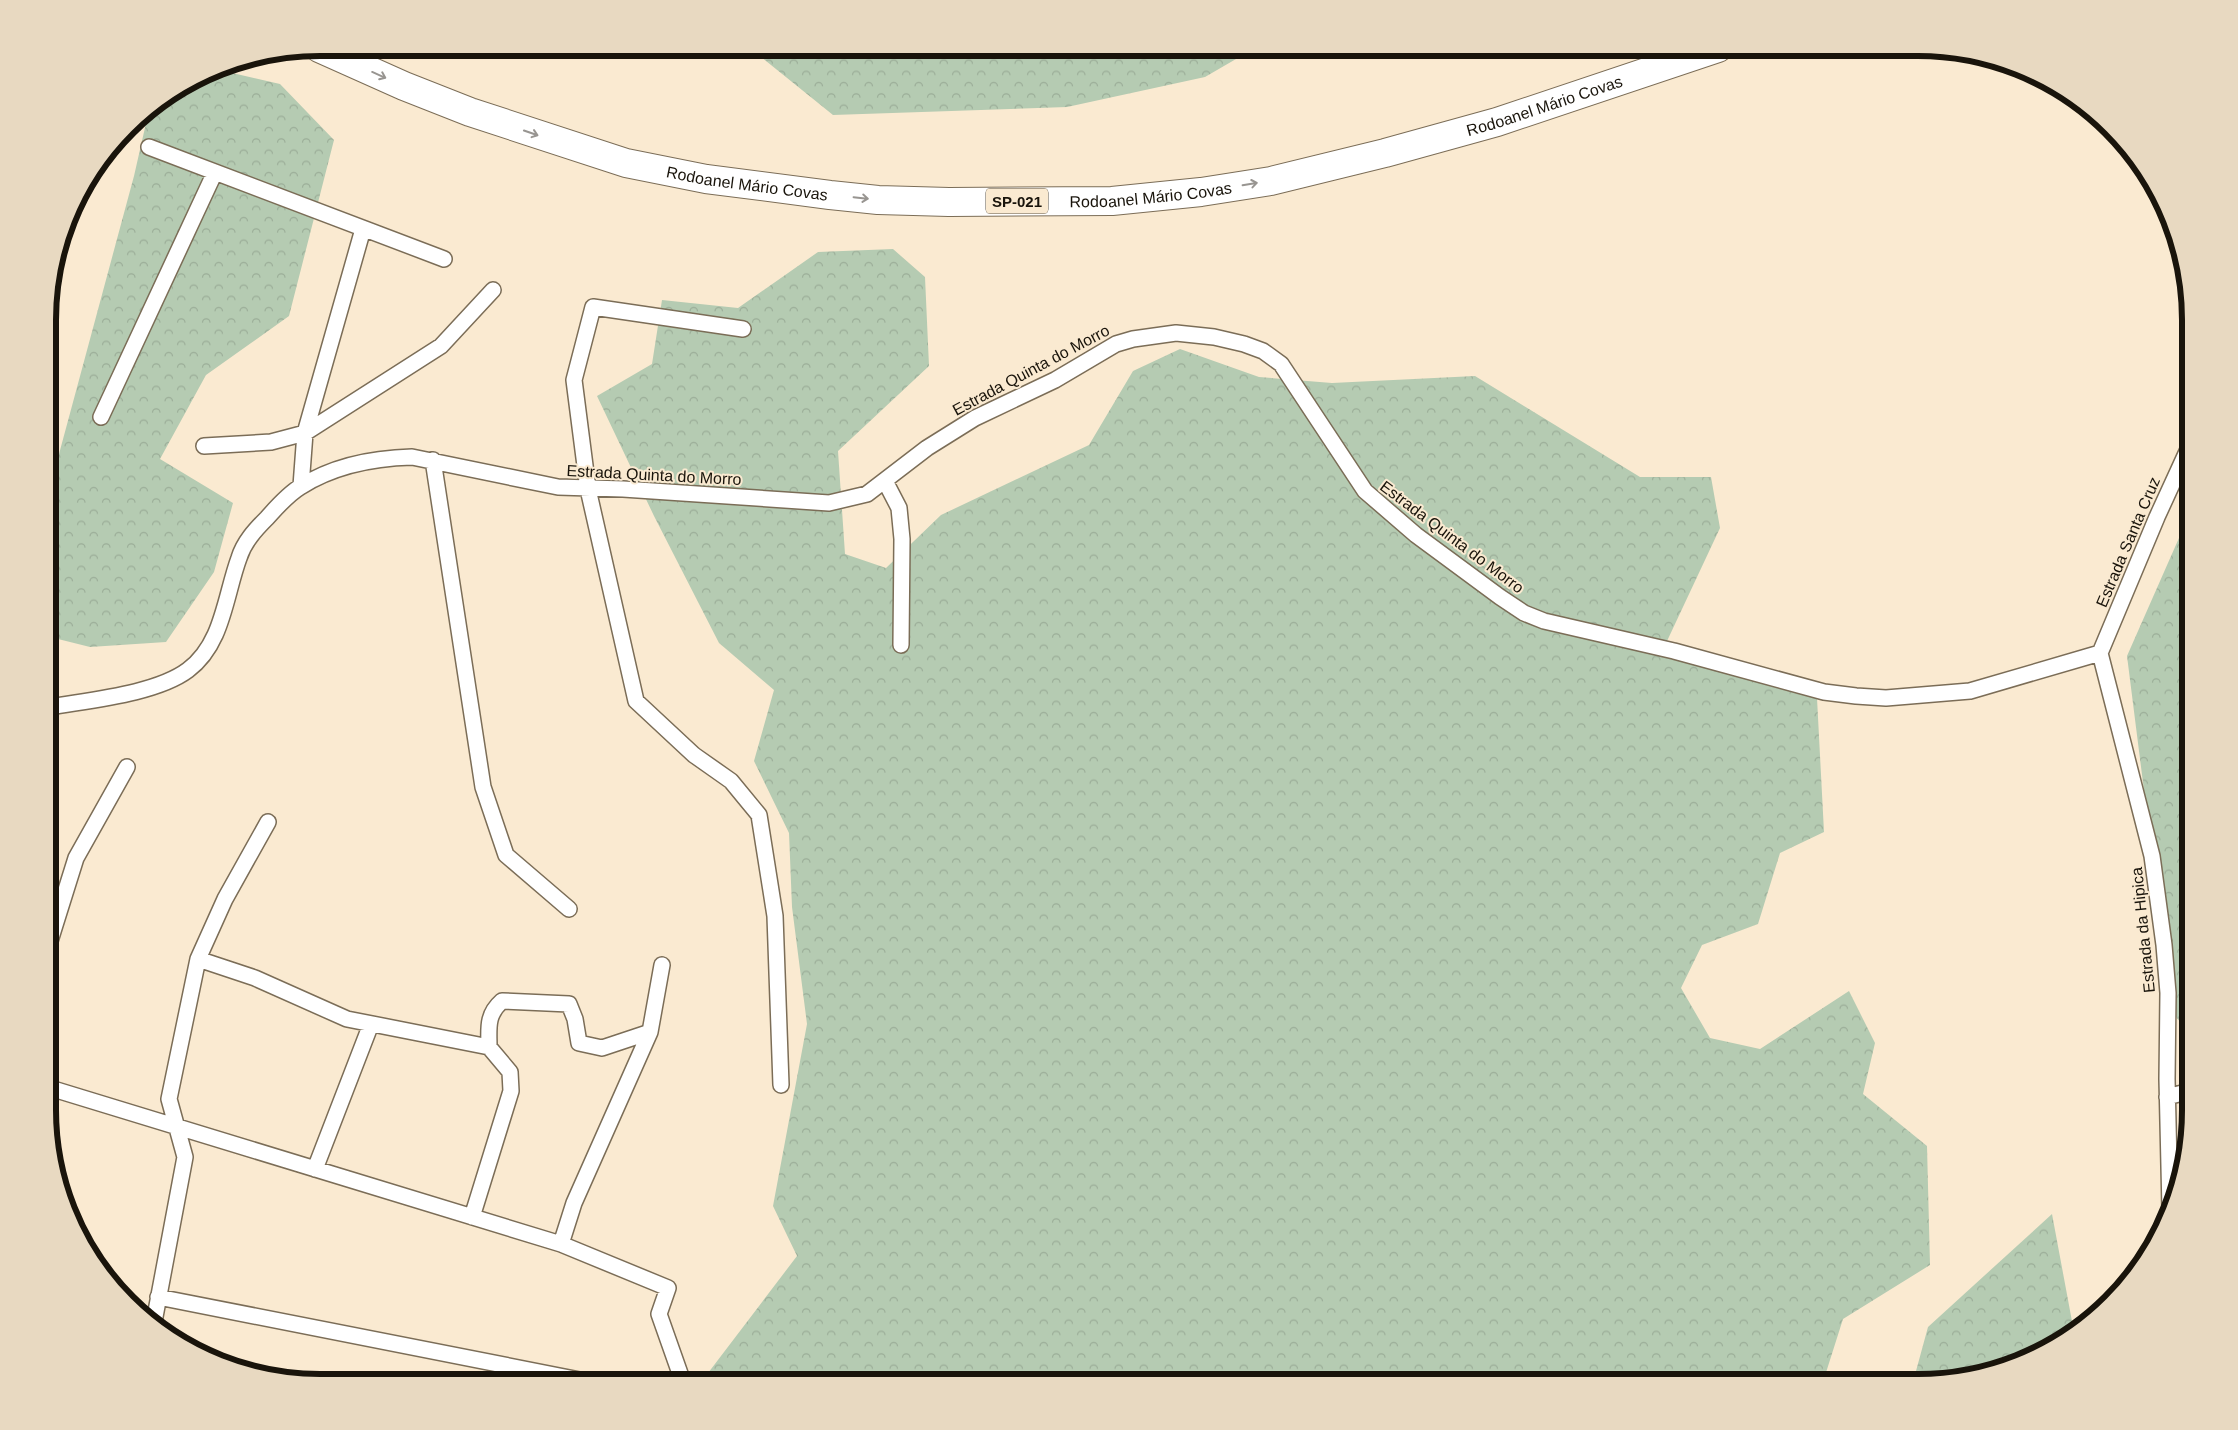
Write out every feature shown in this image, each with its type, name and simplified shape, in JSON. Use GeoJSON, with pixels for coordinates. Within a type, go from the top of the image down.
{"type":"FeatureCollection","features":[{"type":"Feature","properties":{"kind":"highway","name":"Rodoanel Mário Covas"},"geometry":{"type":"LineString","coordinates":[[337,56],[404,86],[470,112],[626,163],[706,179],[830,195],[878,200],[958,202],[1112,201],[1201,192],[1271,180],[1385,153],[1497,122],[1694,56]]}},
{"type":"Feature","properties":{"kind":"street"},"geometry":{"type":"LineString","coordinates":[[149,146],[444,259]]}},
{"type":"Feature","properties":{"kind":"street"},"geometry":{"type":"LineString","coordinates":[[101,417],[215,172]]}},
{"type":"Feature","properties":{"kind":"street"},"geometry":{"type":"LineString","coordinates":[[301,486],[305,432],[363,228]]}},
{"type":"Feature","properties":{"kind":"street"},"geometry":{"type":"LineString","coordinates":[[204,446],[271,442],[305,432],[441,346],[493,290]]}},
{"type":"Feature","properties":{"kind":"street"},"geometry":{"type":"LineString","coordinates":[[743,330],[593,307],[574,380],[588,489],[636,701],[694,755],[731,781],[759,815],[775,916],[781,1085]]}},
{"type":"Feature","properties":{"kind":"street","name":"Estrada Quinta do Morro"},"geometry":{"type":"LineString","coordinates":[[56,706],[154,686],[187,671],[200,660],[211,646],[244,546],[250,536],[282,502],[301,486],[342,467],[392,457],[412,457],[433,460],[527,482],[588,489],[623,489],[828,503],[867,494],[927,448],[960,427],[1055,380],[1116,344],[1133,339],[1176,333],[1214,337],[1244,344],[1263,351],[1281,364],[1364,491],[1410,530],[1500,598],[1524,613],[1544,621],[1674,651],[1824,692],[1886,698],[1970,691],[2100,653]]}},
{"type":"Feature","properties":{"kind":"street"},"geometry":{"type":"LineString","coordinates":[[433,460],[483,787],[506,855],[569,909]]}},
{"type":"Feature","properties":{"kind":"street","name":"Estrada Santa Cruz"},"geometry":{"type":"LineString","coordinates":[[2100,653],[2182,462]]}},
{"type":"Feature","properties":{"kind":"street"},"geometry":{"type":"LineString","coordinates":[[885,481],[898,508],[902,539],[901,645]]}},
{"type":"Feature","properties":{"kind":"street","name":"Estrada da Hipica"},"geometry":{"type":"LineString","coordinates":[[2100,653],[2152,856],[2164,945],[2168,993],[2167,1097],[2169,1190]]}},
{"type":"Feature","properties":{"kind":"street"},"geometry":{"type":"LineString","coordinates":[[56,922],[76,858],[127,767]]}},
{"type":"Feature","properties":{"kind":"street"},"geometry":{"type":"LineString","coordinates":[[155,1316],[185,1158],[169,1099],[198,959],[225,899],[268,822]]}},
{"type":"Feature","properties":{"kind":"street"},"geometry":{"type":"LineString","coordinates":[[198,959],[255,978],[347,1019],[489,1048],[510,1072],[511,1091],[472,1217]]}},
{"type":"Feature","properties":{"kind":"street"},"geometry":{"type":"LineString","coordinates":[[561,1244],[574,1202],[650,1032],[662,965]]}},
{"type":"Feature","properties":{"kind":"street"},"geometry":{"type":"LineString","coordinates":[[489,1048],[489,1024],[493,1009],[502,1001],[569,1004],[575,1019],[579,1043],[602,1048],[650,1032]]}},
{"type":"Feature","properties":{"kind":"street"},"geometry":{"type":"LineString","coordinates":[[315,1169],[371,1024]]}},
{"type":"Feature","properties":{"kind":"street"},"geometry":{"type":"LineString","coordinates":[[56,1090],[561,1244],[668,1288],[659,1314],[677,1374]]}},
{"type":"Feature","properties":{"kind":"street"},"geometry":{"type":"LineString","coordinates":[[2167,1097],[2182,1093]]}},
{"type":"Feature","properties":{"kind":"street"},"geometry":{"type":"LineString","coordinates":[[158,1297],[549,1374]]}},
{"type":"Feature","properties":{"kind":"green space"},"geometry":{"type":"Polygon","coordinates":[[[760,56],[1241,56],[1205,77],[1067,107],[833,115],[760,56]]]}},
{"type":"Feature","properties":{"kind":"green space"},"geometry":{"type":"Polygon","coordinates":[[[229,72],[280,84],[334,140],[289,316],[206,375],[160,459],[233,503],[214,572],[166,642],[90,647],[56,638],[56,465],[134,176],[146,122],[173,101],[203,83],[229,72]]]}},
{"type":"Feature","properties":{"kind":"green space"},"geometry":{"type":"Polygon","coordinates":[[[893,249],[925,277],[929,366],[838,451],[845,554],[886,568],[941,515],[1089,445],[1133,371],[1180,349],[1259,377],[1332,383],[1475,376],[1640,477],[1711,477],[1720,528],[1660,656],[1817,698],[1824,832],[1780,853],[1758,924],[1702,945],[1681,988],[1710,1038],[1760,1049],[1849,991],[1875,1043],[1863,1094],[1927,1146],[1930,1265],[1843,1319],[1826,1374],[707,1374],[797,1256],[773,1206],[807,1024],[792,907],[789,833],[754,761],[774,690],[719,643],[654,516],[597,396],[652,364],[662,300],[738,308],[818,252],[893,249]]]}},
{"type":"Feature","properties":{"kind":"green space"},"geometry":{"type":"Polygon","coordinates":[[[2182,531],[2182,1024],[2172,1012],[2127,656],[2182,531]]]}},
{"type":"Feature","properties":{"kind":"green space"},"geometry":{"type":"Polygon","coordinates":[[[2052,1214],[2072,1324],[2035,1347],[2003,1360],[1970,1369],[1915,1374],[1928,1327],[2052,1214]]]}}]}
